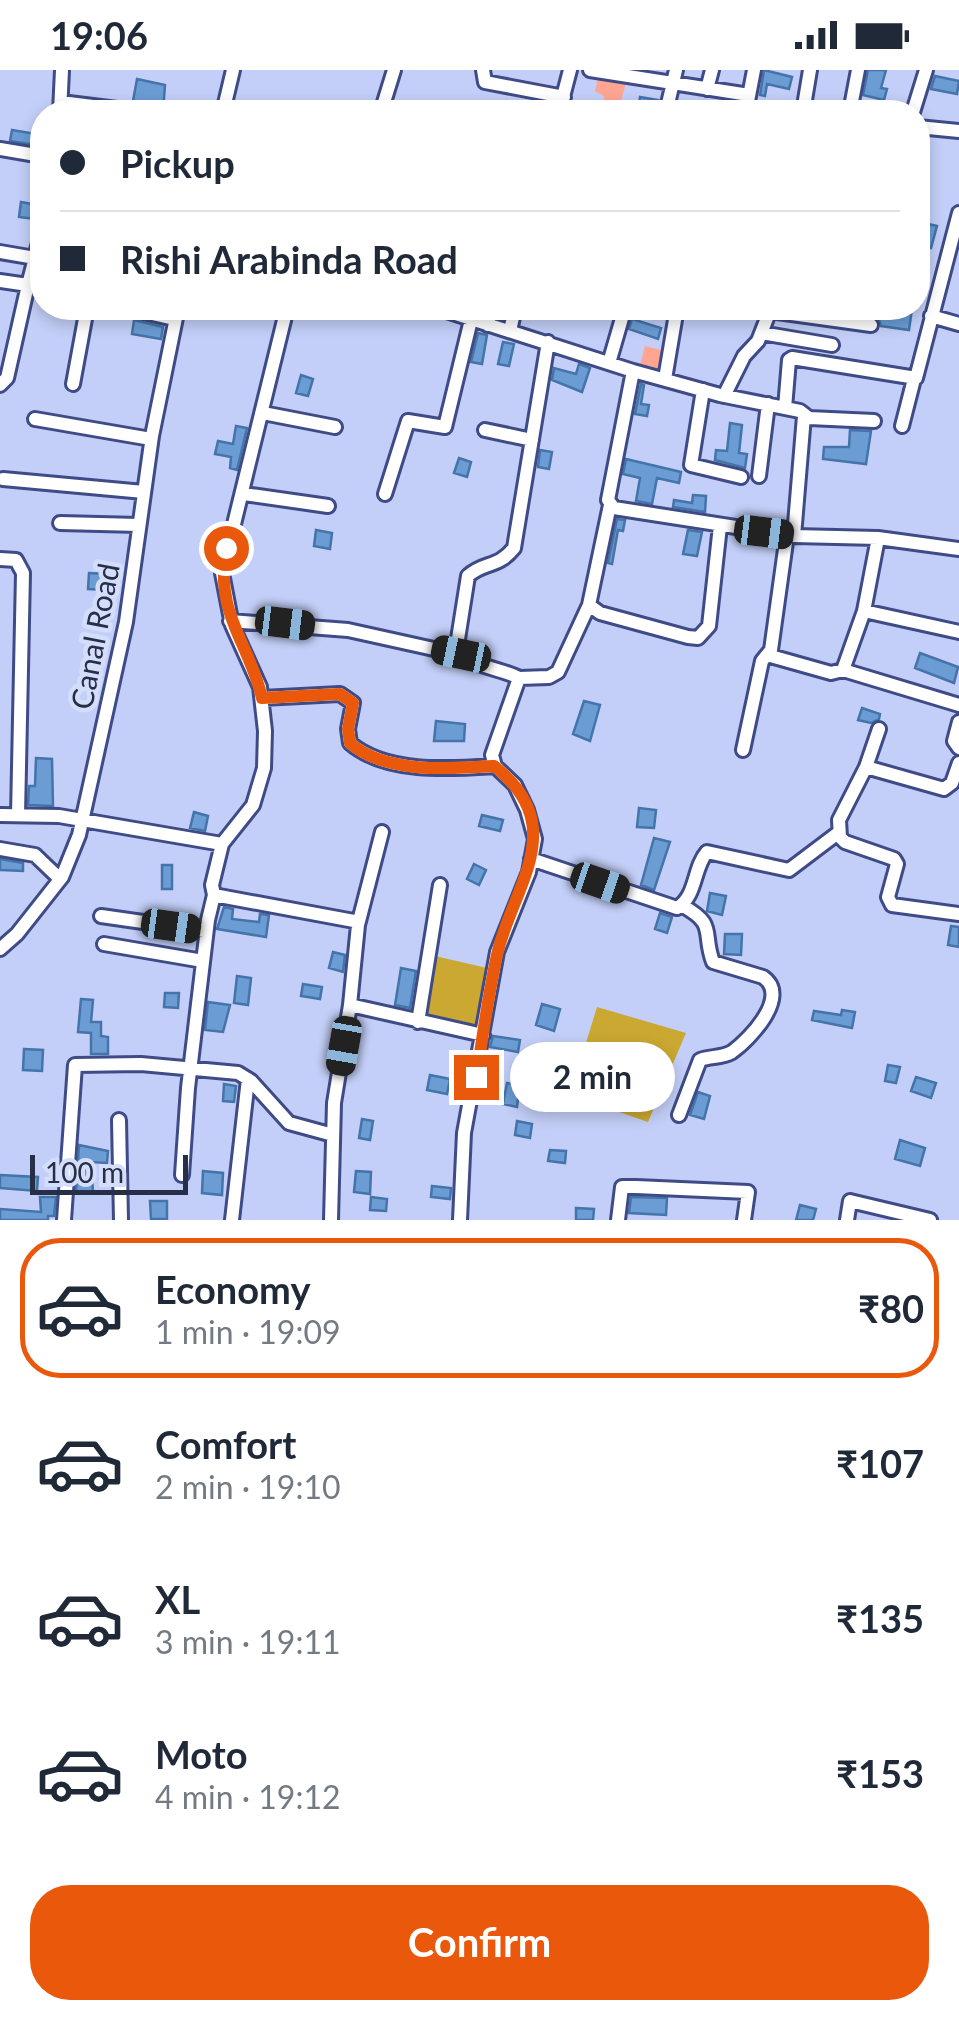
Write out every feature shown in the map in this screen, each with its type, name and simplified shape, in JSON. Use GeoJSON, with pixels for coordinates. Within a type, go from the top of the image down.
{"type":"FeatureCollection","features":[{"type":"Feature","properties":{"kind":"street"},"geometry":{"type":"LineString","coordinates":[[61,100],[62,70]]}},
{"type":"Feature","properties":{"kind":"street"},"geometry":{"type":"LineString","coordinates":[[226,100],[233,70]]}},
{"type":"Feature","properties":{"kind":"street"},"geometry":{"type":"LineString","coordinates":[[385,100],[394,70]]}},
{"type":"Feature","properties":{"kind":"street"},"geometry":{"type":"LineString","coordinates":[[483,70],[485,82],[564,97]]}},
{"type":"Feature","properties":{"kind":"street"},"geometry":{"type":"LineString","coordinates":[[563,100],[570,70]]}},
{"type":"Feature","properties":{"kind":"street"},"geometry":{"type":"LineString","coordinates":[[590,70],[675,76],[707,88],[750,96]]}},
{"type":"Feature","properties":{"kind":"street"},"geometry":{"type":"LineString","coordinates":[[707,88],[712,70]]}},
{"type":"Feature","properties":{"kind":"street"},"geometry":{"type":"LineString","coordinates":[[749,100],[754,70]]}},
{"type":"Feature","properties":{"kind":"street"},"geometry":{"type":"LineString","coordinates":[[804,100],[810,70]]}},
{"type":"Feature","properties":{"kind":"street"},"geometry":{"type":"LineString","coordinates":[[852,100],[858,70]]}},
{"type":"Feature","properties":{"kind":"street"},"geometry":{"type":"LineString","coordinates":[[916,100],[926,70]]}},
{"type":"Feature","properties":{"kind":"street"},"geometry":{"type":"LineString","coordinates":[[930,128],[959,132]]}},
{"type":"Feature","properties":{"kind":"street"},"geometry":{"type":"LineString","coordinates":[[0,149],[30,154]]}},
{"type":"Feature","properties":{"kind":"street"},"geometry":{"type":"LineString","coordinates":[[902,426],[959,214]]}},
{"type":"Feature","properties":{"kind":"street"},"geometry":{"type":"LineString","coordinates":[[0,252],[30,255]]}},
{"type":"Feature","properties":{"kind":"street"},"geometry":{"type":"LineString","coordinates":[[944,264],[959,269]]}},
{"type":"Feature","properties":{"kind":"street"},"geometry":{"type":"LineString","coordinates":[[0,281],[30,286]]}},
{"type":"Feature","properties":{"kind":"street"},"geometry":{"type":"LineString","coordinates":[[0,385],[7,378],[30,303]]}},
{"type":"Feature","properties":{"kind":"street"},"geometry":{"type":"LineString","coordinates":[[931,316],[959,324]]}},
{"type":"Feature","properties":{"kind":"street"},"geometry":{"type":"LineString","coordinates":[[73,384],[85,320]]}},
{"type":"Feature","properties":{"kind":"street","name":"Canal Road"},"geometry":{"type":"LineString","coordinates":[[0,949],[17,934],[60,879],[86,819],[126,622],[151,439],[175,320]]}},
{"type":"Feature","properties":{"kind":"street"},"geometry":{"type":"LineString","coordinates":[[182,1174],[212,885],[222,844],[253,805],[264,768],[262,698],[230,621],[222,573],[284,320]]}},
{"type":"Feature","properties":{"kind":"street"},"geometry":{"type":"LineString","coordinates":[[384,494],[408,420],[445,426],[471,320],[664,380],[800,411],[804,416],[772,650],[762,661],[743,750]]}},
{"type":"Feature","properties":{"kind":"street"},"geometry":{"type":"LineString","coordinates":[[488,325],[489,320]]}},
{"type":"Feature","properties":{"kind":"street"},"geometry":{"type":"LineString","coordinates":[[510,331],[512,320]]}},
{"type":"Feature","properties":{"kind":"street"},"geometry":{"type":"LineString","coordinates":[[609,362],[621,320]]}},
{"type":"Feature","properties":{"kind":"street"},"geometry":{"type":"LineString","coordinates":[[664,380],[675,320]]}},
{"type":"Feature","properties":{"kind":"street"},"geometry":{"type":"LineString","coordinates":[[724,396],[766,320]]}},
{"type":"Feature","properties":{"kind":"street"},"geometry":{"type":"LineString","coordinates":[[840,320],[871,325]]}},
{"type":"Feature","properties":{"kind":"street"},"geometry":{"type":"LineString","coordinates":[[761,333],[832,345]]}},
{"type":"Feature","properties":{"kind":"street"},"geometry":{"type":"LineString","coordinates":[[461,654],[458,638],[468,576],[503,562],[514,548],[548,342]]}},
{"type":"Feature","properties":{"kind":"street"},"geometry":{"type":"LineString","coordinates":[[785,408],[788,360],[792,358],[914,378]]}},
{"type":"Feature","properties":{"kind":"street"},"geometry":{"type":"LineString","coordinates":[[230,621],[348,630],[461,654],[519,678],[549,677],[558,672],[589,605],[633,370]]}},
{"type":"Feature","properties":{"kind":"street"},"geometry":{"type":"LineString","coordinates":[[703,390],[691,465],[741,477]]}},
{"type":"Feature","properties":{"kind":"street"},"geometry":{"type":"LineString","coordinates":[[759,476],[768,404]]}},
{"type":"Feature","properties":{"kind":"street"},"geometry":{"type":"LineString","coordinates":[[263,413],[335,426]]}},
{"type":"Feature","properties":{"kind":"street"},"geometry":{"type":"LineString","coordinates":[[804,416],[874,421]]}},
{"type":"Feature","properties":{"kind":"street"},"geometry":{"type":"LineString","coordinates":[[35,419],[151,439]]}},
{"type":"Feature","properties":{"kind":"street"},"geometry":{"type":"LineString","coordinates":[[485,430],[532,440]]}},
{"type":"Feature","properties":{"kind":"street"},"geometry":{"type":"LineString","coordinates":[[3,480],[144,492]]}},
{"type":"Feature","properties":{"kind":"street"},"geometry":{"type":"LineString","coordinates":[[244,494],[328,506]]}},
{"type":"Feature","properties":{"kind":"street"},"geometry":{"type":"LineString","coordinates":[[610,504],[720,526],[790,535],[878,538],[959,550]]}},
{"type":"Feature","properties":{"kind":"street"},"geometry":{"type":"LineString","coordinates":[[60,523],[139,524]]}},
{"type":"Feature","properties":{"kind":"street"},"geometry":{"type":"LineString","coordinates":[[589,605],[600,613],[698,638],[709,626],[712,614],[720,526]]}},
{"type":"Feature","properties":{"kind":"street"},"geometry":{"type":"LineString","coordinates":[[843,670],[864,611],[878,538]]}},
{"type":"Feature","properties":{"kind":"street"},"geometry":{"type":"LineString","coordinates":[[0,559],[16,560],[23,573],[18,815]]}},
{"type":"Feature","properties":{"kind":"street"},"geometry":{"type":"LineString","coordinates":[[864,611],[959,632]]}},
{"type":"Feature","properties":{"kind":"street"},"geometry":{"type":"LineString","coordinates":[[768,655],[831,673],[843,670],[959,705]]}},
{"type":"Feature","properties":{"kind":"street"},"geometry":{"type":"LineString","coordinates":[[460,1220],[464,1132],[497,952],[535,839],[515,786],[494,766],[493,747],[516,696],[519,678]]}},
{"type":"Feature","properties":{"kind":"street"},"geometry":{"type":"LineString","coordinates":[[262,698],[340,694],[353,703],[348,729],[350,743],[358,750],[410,767],[494,766]]}},
{"type":"Feature","properties":{"kind":"street"},"geometry":{"type":"LineString","coordinates":[[959,722],[954,741],[959,748]]}},
{"type":"Feature","properties":{"kind":"street"},"geometry":{"type":"LineString","coordinates":[[878,729],[866,767],[839,820],[838,832],[845,842],[894,859],[897,864],[888,897],[892,905],[959,914]]}},
{"type":"Feature","properties":{"kind":"street"},"geometry":{"type":"LineString","coordinates":[[866,767],[944,789],[952,783],[959,762]]}},
{"type":"Feature","properties":{"kind":"street"},"geometry":{"type":"LineString","coordinates":[[0,815],[86,819],[222,844]]}},
{"type":"Feature","properties":{"kind":"street"},"geometry":{"type":"LineString","coordinates":[[331,1220],[334,1103],[358,926],[382,832]]}},
{"type":"Feature","properties":{"kind":"street"},"geometry":{"type":"LineString","coordinates":[[683,906],[701,858],[707,852],[788,870],[838,832]]}},
{"type":"Feature","properties":{"kind":"street"},"geometry":{"type":"LineString","coordinates":[[0,849],[35,855],[60,879]]}},
{"type":"Feature","properties":{"kind":"street"},"geometry":{"type":"LineString","coordinates":[[531,860],[668,906],[683,906],[707,924],[713,962],[770,982],[767,1016],[728,1054],[700,1060],[678,1116]]}},
{"type":"Feature","properties":{"kind":"street"},"geometry":{"type":"LineString","coordinates":[[418,1022],[440,885]]}},
{"type":"Feature","properties":{"kind":"street"},"geometry":{"type":"LineString","coordinates":[[214,894],[354,921],[358,926]]}},
{"type":"Feature","properties":{"kind":"street"},"geometry":{"type":"LineString","coordinates":[[101,916],[206,931]]}},
{"type":"Feature","properties":{"kind":"street"},"geometry":{"type":"LineString","coordinates":[[104,944],[204,961]]}},
{"type":"Feature","properties":{"kind":"street"},"geometry":{"type":"LineString","coordinates":[[350,1005],[483,1035]]}},
{"type":"Feature","properties":{"kind":"street"},"geometry":{"type":"LineString","coordinates":[[64,1220],[75,1065],[219,1069],[248,1079],[289,1123],[333,1135]]}},
{"type":"Feature","properties":{"kind":"street"},"geometry":{"type":"LineString","coordinates":[[232,1220],[248,1079]]}},
{"type":"Feature","properties":{"kind":"street"},"geometry":{"type":"LineString","coordinates":[[118,1120],[121,1220]]}},
{"type":"Feature","properties":{"kind":"street"},"geometry":{"type":"LineString","coordinates":[[618,1220],[622,1187],[636,1186],[748,1192],[744,1220]]}},
{"type":"Feature","properties":{"kind":"street"},"geometry":{"type":"LineString","coordinates":[[848,1220],[850,1201],[930,1220]]}},
{"type":"Feature","properties":{"kind":"shaded area"},"geometry":{"type":"Polygon","coordinates":[[[600,70],[628,76],[621,100],[604,100],[595,91],[600,70]]]}},
{"type":"Feature","properties":{"kind":"shaded area"},"geometry":{"type":"Polygon","coordinates":[[[645,346],[665,351],[658,371],[640,365],[645,346]]]}},
{"type":"Feature","properties":{"kind":"shaded area"},"geometry":{"type":"Polygon","coordinates":[[[435,956],[487,968],[478,1029],[424,1018],[435,956]]]}},
{"type":"Feature","properties":{"kind":"shaded area"},"geometry":{"type":"Polygon","coordinates":[[[597,1007],[686,1033],[648,1122],[570,1095],[597,1007]]]}},
{"type":"Feature","properties":{"kind":"building"},"geometry":{"type":"Polygon","coordinates":[[[764,70],[792,77],[789,89],[767,84],[765,96],[760,95],[764,70]]]}},
{"type":"Feature","properties":{"kind":"building"},"geometry":{"type":"Polygon","coordinates":[[[868,70],[886,70],[881,88],[887,89],[884,100],[863,95],[868,70]]]}},
{"type":"Feature","properties":{"kind":"building"},"geometry":{"type":"Polygon","coordinates":[[[935,76],[959,81],[957,94],[931,89],[935,76]]]}},
{"type":"Feature","properties":{"kind":"building"},"geometry":{"type":"Polygon","coordinates":[[[137,79],[165,85],[164,100],[133,100],[137,79]]]}},
{"type":"Feature","properties":{"kind":"building"},"geometry":{"type":"Polygon","coordinates":[[[12,130],[30,133],[30,144],[10,141],[12,130]]]}},
{"type":"Feature","properties":{"kind":"building"},"geometry":{"type":"Polygon","coordinates":[[[21,202],[30,204],[30,218],[19,217],[21,202]]]}},
{"type":"Feature","properties":{"kind":"building"},"geometry":{"type":"Polygon","coordinates":[[[930,224],[937,226],[930,248],[930,224]]]}},
{"type":"Feature","properties":{"kind":"building"},"geometry":{"type":"Polygon","coordinates":[[[134,320],[163,327],[161,339],[132,334],[134,320]]]}},
{"type":"Feature","properties":{"kind":"building"},"geometry":{"type":"Polygon","coordinates":[[[632,320],[661,328],[658,339],[629,329],[632,320]]]}},
{"type":"Feature","properties":{"kind":"building"},"geometry":{"type":"Polygon","coordinates":[[[879,320],[910,320],[909,330],[881,326],[879,320]]]}},
{"type":"Feature","properties":{"kind":"building"},"geometry":{"type":"Polygon","coordinates":[[[478,333],[487,335],[482,364],[471,362],[478,333]]]}},
{"type":"Feature","properties":{"kind":"building"},"geometry":{"type":"Polygon","coordinates":[[[503,342],[514,344],[509,366],[498,364],[503,342]]]}},
{"type":"Feature","properties":{"kind":"building"},"geometry":{"type":"Polygon","coordinates":[[[579,364],[590,368],[582,392],[552,380],[554,368],[576,374],[579,364]]]}},
{"type":"Feature","properties":{"kind":"building"},"geometry":{"type":"Polygon","coordinates":[[[301,375],[313,379],[308,396],[296,393],[301,375]]]}},
{"type":"Feature","properties":{"kind":"building"},"geometry":{"type":"Polygon","coordinates":[[[641,384],[641,404],[649,405],[647,416],[635,414],[641,384]]]}},
{"type":"Feature","properties":{"kind":"building"},"geometry":{"type":"Polygon","coordinates":[[[730,423],[742,425],[739,453],[747,454],[745,468],[715,460],[716,450],[727,451],[730,423]]]}},
{"type":"Feature","properties":{"kind":"building"},"geometry":{"type":"Polygon","coordinates":[[[236,426],[247,428],[237,470],[230,468],[231,457],[215,454],[218,441],[233,444],[236,426]]]}},
{"type":"Feature","properties":{"kind":"building"},"geometry":{"type":"Polygon","coordinates":[[[850,430],[871,431],[866,464],[823,459],[824,447],[849,447],[850,430]]]}},
{"type":"Feature","properties":{"kind":"building"},"geometry":{"type":"Polygon","coordinates":[[[540,450],[552,452],[549,469],[538,467],[540,450]]]}},
{"type":"Feature","properties":{"kind":"building"},"geometry":{"type":"Polygon","coordinates":[[[459,458],[471,462],[467,477],[454,473],[459,458]]]}},
{"type":"Feature","properties":{"kind":"building"},"geometry":{"type":"Polygon","coordinates":[[[626,459],[681,472],[679,483],[657,478],[652,504],[636,501],[640,478],[623,474],[626,459]]]}},
{"type":"Feature","properties":{"kind":"building"},"geometry":{"type":"Polygon","coordinates":[[[693,495],[706,496],[705,512],[673,507],[674,500],[692,503],[693,495]]]}},
{"type":"Feature","properties":{"kind":"building"},"geometry":{"type":"Polygon","coordinates":[[[617,519],[625,520],[623,531],[618,530],[612,564],[608,563],[617,519]]]}},
{"type":"Feature","properties":{"kind":"building"},"geometry":{"type":"Polygon","coordinates":[[[316,530],[332,533],[330,549],[314,546],[316,530]]]}},
{"type":"Feature","properties":{"kind":"building"},"geometry":{"type":"Polygon","coordinates":[[[688,530],[702,532],[697,556],[683,554],[688,530]]]}},
{"type":"Feature","properties":{"kind":"building"},"geometry":{"type":"Polygon","coordinates":[[[89,573],[106,574],[106,590],[88,589],[89,573]]]}},
{"type":"Feature","properties":{"kind":"building"},"geometry":{"type":"Polygon","coordinates":[[[920,653],[958,667],[954,683],[915,668],[920,653]]]}},
{"type":"Feature","properties":{"kind":"building"},"geometry":{"type":"Polygon","coordinates":[[[584,701],[600,705],[590,741],[573,734],[584,701]]]}},
{"type":"Feature","properties":{"kind":"building"},"geometry":{"type":"Polygon","coordinates":[[[862,708],[880,714],[879,719],[871,723],[858,720],[862,708]]]}},
{"type":"Feature","properties":{"kind":"building"},"geometry":{"type":"Polygon","coordinates":[[[436,721],[465,724],[464,741],[434,741],[436,721]]]}},
{"type":"Feature","properties":{"kind":"building"},"geometry":{"type":"Polygon","coordinates":[[[36,758],[52,759],[53,806],[28,805],[29,786],[35,786],[36,758]]]}},
{"type":"Feature","properties":{"kind":"building"},"geometry":{"type":"Polygon","coordinates":[[[639,808],[656,810],[654,828],[637,827],[639,808]]]}},
{"type":"Feature","properties":{"kind":"building"},"geometry":{"type":"Polygon","coordinates":[[[194,812],[208,816],[205,831],[190,828],[194,812]]]}},
{"type":"Feature","properties":{"kind":"building"},"geometry":{"type":"Polygon","coordinates":[[[482,815],[503,820],[500,831],[479,826],[482,815]]]}},
{"type":"Feature","properties":{"kind":"building"},"geometry":{"type":"Polygon","coordinates":[[[654,838],[670,842],[654,890],[641,885],[654,838]]]}},
{"type":"Feature","properties":{"kind":"building"},"geometry":{"type":"Polygon","coordinates":[[[0,859],[23,863],[23,871],[0,870],[0,859]]]}},
{"type":"Feature","properties":{"kind":"building"},"geometry":{"type":"Polygon","coordinates":[[[474,864],[486,870],[479,885],[467,879],[474,864]]]}},
{"type":"Feature","properties":{"kind":"building"},"geometry":{"type":"Polygon","coordinates":[[[162,865],[172,865],[172,889],[162,889],[162,865]]]}},
{"type":"Feature","properties":{"kind":"building"},"geometry":{"type":"Polygon","coordinates":[[[710,893],[726,896],[722,915],[707,911],[710,893]]]}},
{"type":"Feature","properties":{"kind":"building"},"geometry":{"type":"Polygon","coordinates":[[[224,907],[233,909],[232,919],[259,922],[260,914],[269,915],[266,937],[217,929],[224,907]]]}},
{"type":"Feature","properties":{"kind":"building"},"geometry":{"type":"Polygon","coordinates":[[[660,913],[672,917],[667,933],[655,929],[660,913]]]}},
{"type":"Feature","properties":{"kind":"building"},"geometry":{"type":"Polygon","coordinates":[[[951,926],[959,927],[959,947],[948,945],[951,926]]]}},
{"type":"Feature","properties":{"kind":"building"},"geometry":{"type":"Polygon","coordinates":[[[725,934],[742,934],[741,955],[724,954],[725,934]]]}},
{"type":"Feature","properties":{"kind":"building"},"geometry":{"type":"Polygon","coordinates":[[[333,952],[345,955],[343,972],[329,968],[333,952]]]}},
{"type":"Feature","properties":{"kind":"building"},"geometry":{"type":"Polygon","coordinates":[[[401,968],[416,971],[410,1008],[395,1005],[401,968]]]}},
{"type":"Feature","properties":{"kind":"building"},"geometry":{"type":"Polygon","coordinates":[[[237,976],[251,978],[248,1005],[234,1003],[237,976]]]}},
{"type":"Feature","properties":{"kind":"building"},"geometry":{"type":"Polygon","coordinates":[[[303,984],[322,987],[320,999],[301,996],[303,984]]]}},
{"type":"Feature","properties":{"kind":"building"},"geometry":{"type":"Polygon","coordinates":[[[165,993],[179,993],[178,1008],[164,1007],[165,993]]]}},
{"type":"Feature","properties":{"kind":"building"},"geometry":{"type":"Polygon","coordinates":[[[81,999],[93,1000],[91,1022],[101,1022],[101,1036],[108,1037],[108,1054],[91,1054],[91,1033],[78,1032],[81,999]]]}},
{"type":"Feature","properties":{"kind":"building"},"geometry":{"type":"Polygon","coordinates":[[[208,1002],[230,1005],[223,1032],[205,1030],[208,1002]]]}},
{"type":"Feature","properties":{"kind":"building"},"geometry":{"type":"Polygon","coordinates":[[[542,1004],[560,1009],[554,1031],[536,1025],[542,1004]]]}},
{"type":"Feature","properties":{"kind":"building"},"geometry":{"type":"Polygon","coordinates":[[[842,1010],[855,1012],[852,1028],[812,1020],[814,1011],[841,1015],[842,1010]]]}},
{"type":"Feature","properties":{"kind":"building"},"geometry":{"type":"Polygon","coordinates":[[[493,1036],[520,1040],[518,1052],[490,1047],[493,1036]]]}},
{"type":"Feature","properties":{"kind":"building"},"geometry":{"type":"Polygon","coordinates":[[[24,1049],[43,1050],[42,1071],[23,1070],[24,1049]]]}},
{"type":"Feature","properties":{"kind":"building"},"geometry":{"type":"Polygon","coordinates":[[[888,1065],[900,1067],[896,1083],[885,1081],[888,1065]]]}},
{"type":"Feature","properties":{"kind":"building"},"geometry":{"type":"Polygon","coordinates":[[[430,1075],[450,1079],[447,1094],[427,1090],[430,1075]]]}},
{"type":"Feature","properties":{"kind":"building"},"geometry":{"type":"Polygon","coordinates":[[[916,1077],[936,1083],[931,1098],[911,1091],[916,1077]]]}},
{"type":"Feature","properties":{"kind":"building"},"geometry":{"type":"Polygon","coordinates":[[[507,1083],[520,1085],[517,1107],[503,1104],[507,1083]]]}},
{"type":"Feature","properties":{"kind":"building"},"geometry":{"type":"Polygon","coordinates":[[[224,1084],[236,1086],[234,1102],[223,1101],[224,1084]]]}},
{"type":"Feature","properties":{"kind":"building"},"geometry":{"type":"Polygon","coordinates":[[[698,1092],[710,1096],[704,1119],[690,1115],[698,1092]]]}},
{"type":"Feature","properties":{"kind":"building"},"geometry":{"type":"Polygon","coordinates":[[[362,1119],[373,1121],[370,1140],[359,1138],[362,1119]]]}},
{"type":"Feature","properties":{"kind":"building"},"geometry":{"type":"Polygon","coordinates":[[[517,1121],[532,1124],[530,1138],[515,1135],[517,1121]]]}},
{"type":"Feature","properties":{"kind":"building"},"geometry":{"type":"Polygon","coordinates":[[[900,1140],[925,1148],[920,1166],[895,1159],[900,1140]]]}},
{"type":"Feature","properties":{"kind":"building"},"geometry":{"type":"Polygon","coordinates":[[[79,1145],[108,1151],[107,1163],[91,1162],[93,1192],[76,1193],[79,1145]]]}},
{"type":"Feature","properties":{"kind":"building"},"geometry":{"type":"Polygon","coordinates":[[[550,1150],[566,1151],[565,1163],[548,1161],[550,1150]]]}},
{"type":"Feature","properties":{"kind":"building"},"geometry":{"type":"Polygon","coordinates":[[[203,1171],[223,1173],[222,1195],[202,1193],[203,1171]]]}},
{"type":"Feature","properties":{"kind":"building"},"geometry":{"type":"Polygon","coordinates":[[[356,1171],[371,1172],[370,1194],[354,1192],[356,1171]]]}},
{"type":"Feature","properties":{"kind":"building"},"geometry":{"type":"Polygon","coordinates":[[[0,1175],[38,1177],[37,1191],[0,1188],[0,1175]]]}},
{"type":"Feature","properties":{"kind":"building"},"geometry":{"type":"Polygon","coordinates":[[[432,1186],[451,1188],[450,1199],[431,1197],[432,1186]]]}},
{"type":"Feature","properties":{"kind":"building"},"geometry":{"type":"Polygon","coordinates":[[[40,1197],[56,1197],[54,1216],[48,1216],[48,1220],[0,1220],[0,1209],[41,1212],[40,1197]]]}},
{"type":"Feature","properties":{"kind":"building"},"geometry":{"type":"Polygon","coordinates":[[[371,1197],[387,1199],[386,1211],[370,1210],[371,1197]]]}},
{"type":"Feature","properties":{"kind":"building"},"geometry":{"type":"Polygon","coordinates":[[[631,1197],[667,1198],[666,1215],[629,1213],[631,1197]]]}},
{"type":"Feature","properties":{"kind":"building"},"geometry":{"type":"Polygon","coordinates":[[[150,1201],[167,1201],[167,1219],[151,1219],[150,1201]]]}},
{"type":"Feature","properties":{"kind":"building"},"geometry":{"type":"Polygon","coordinates":[[[800,1205],[816,1209],[813,1220],[796,1220],[800,1205]]]}},
{"type":"Feature","properties":{"kind":"building"},"geometry":{"type":"Polygon","coordinates":[[[576,1208],[594,1209],[593,1220],[576,1220],[576,1208]]]}},
{"type":"Feature","properties":{"kind":"route"},"geometry":{"type":"LineString","coordinates":[[226,548],[222,573],[227,611],[262,698],[340,694],[353,703],[348,729],[350,743],[358,750],[410,767],[494,766],[515,786],[527,810],[535,839],[529,872],[497,952],[476,1077]]}}]}
